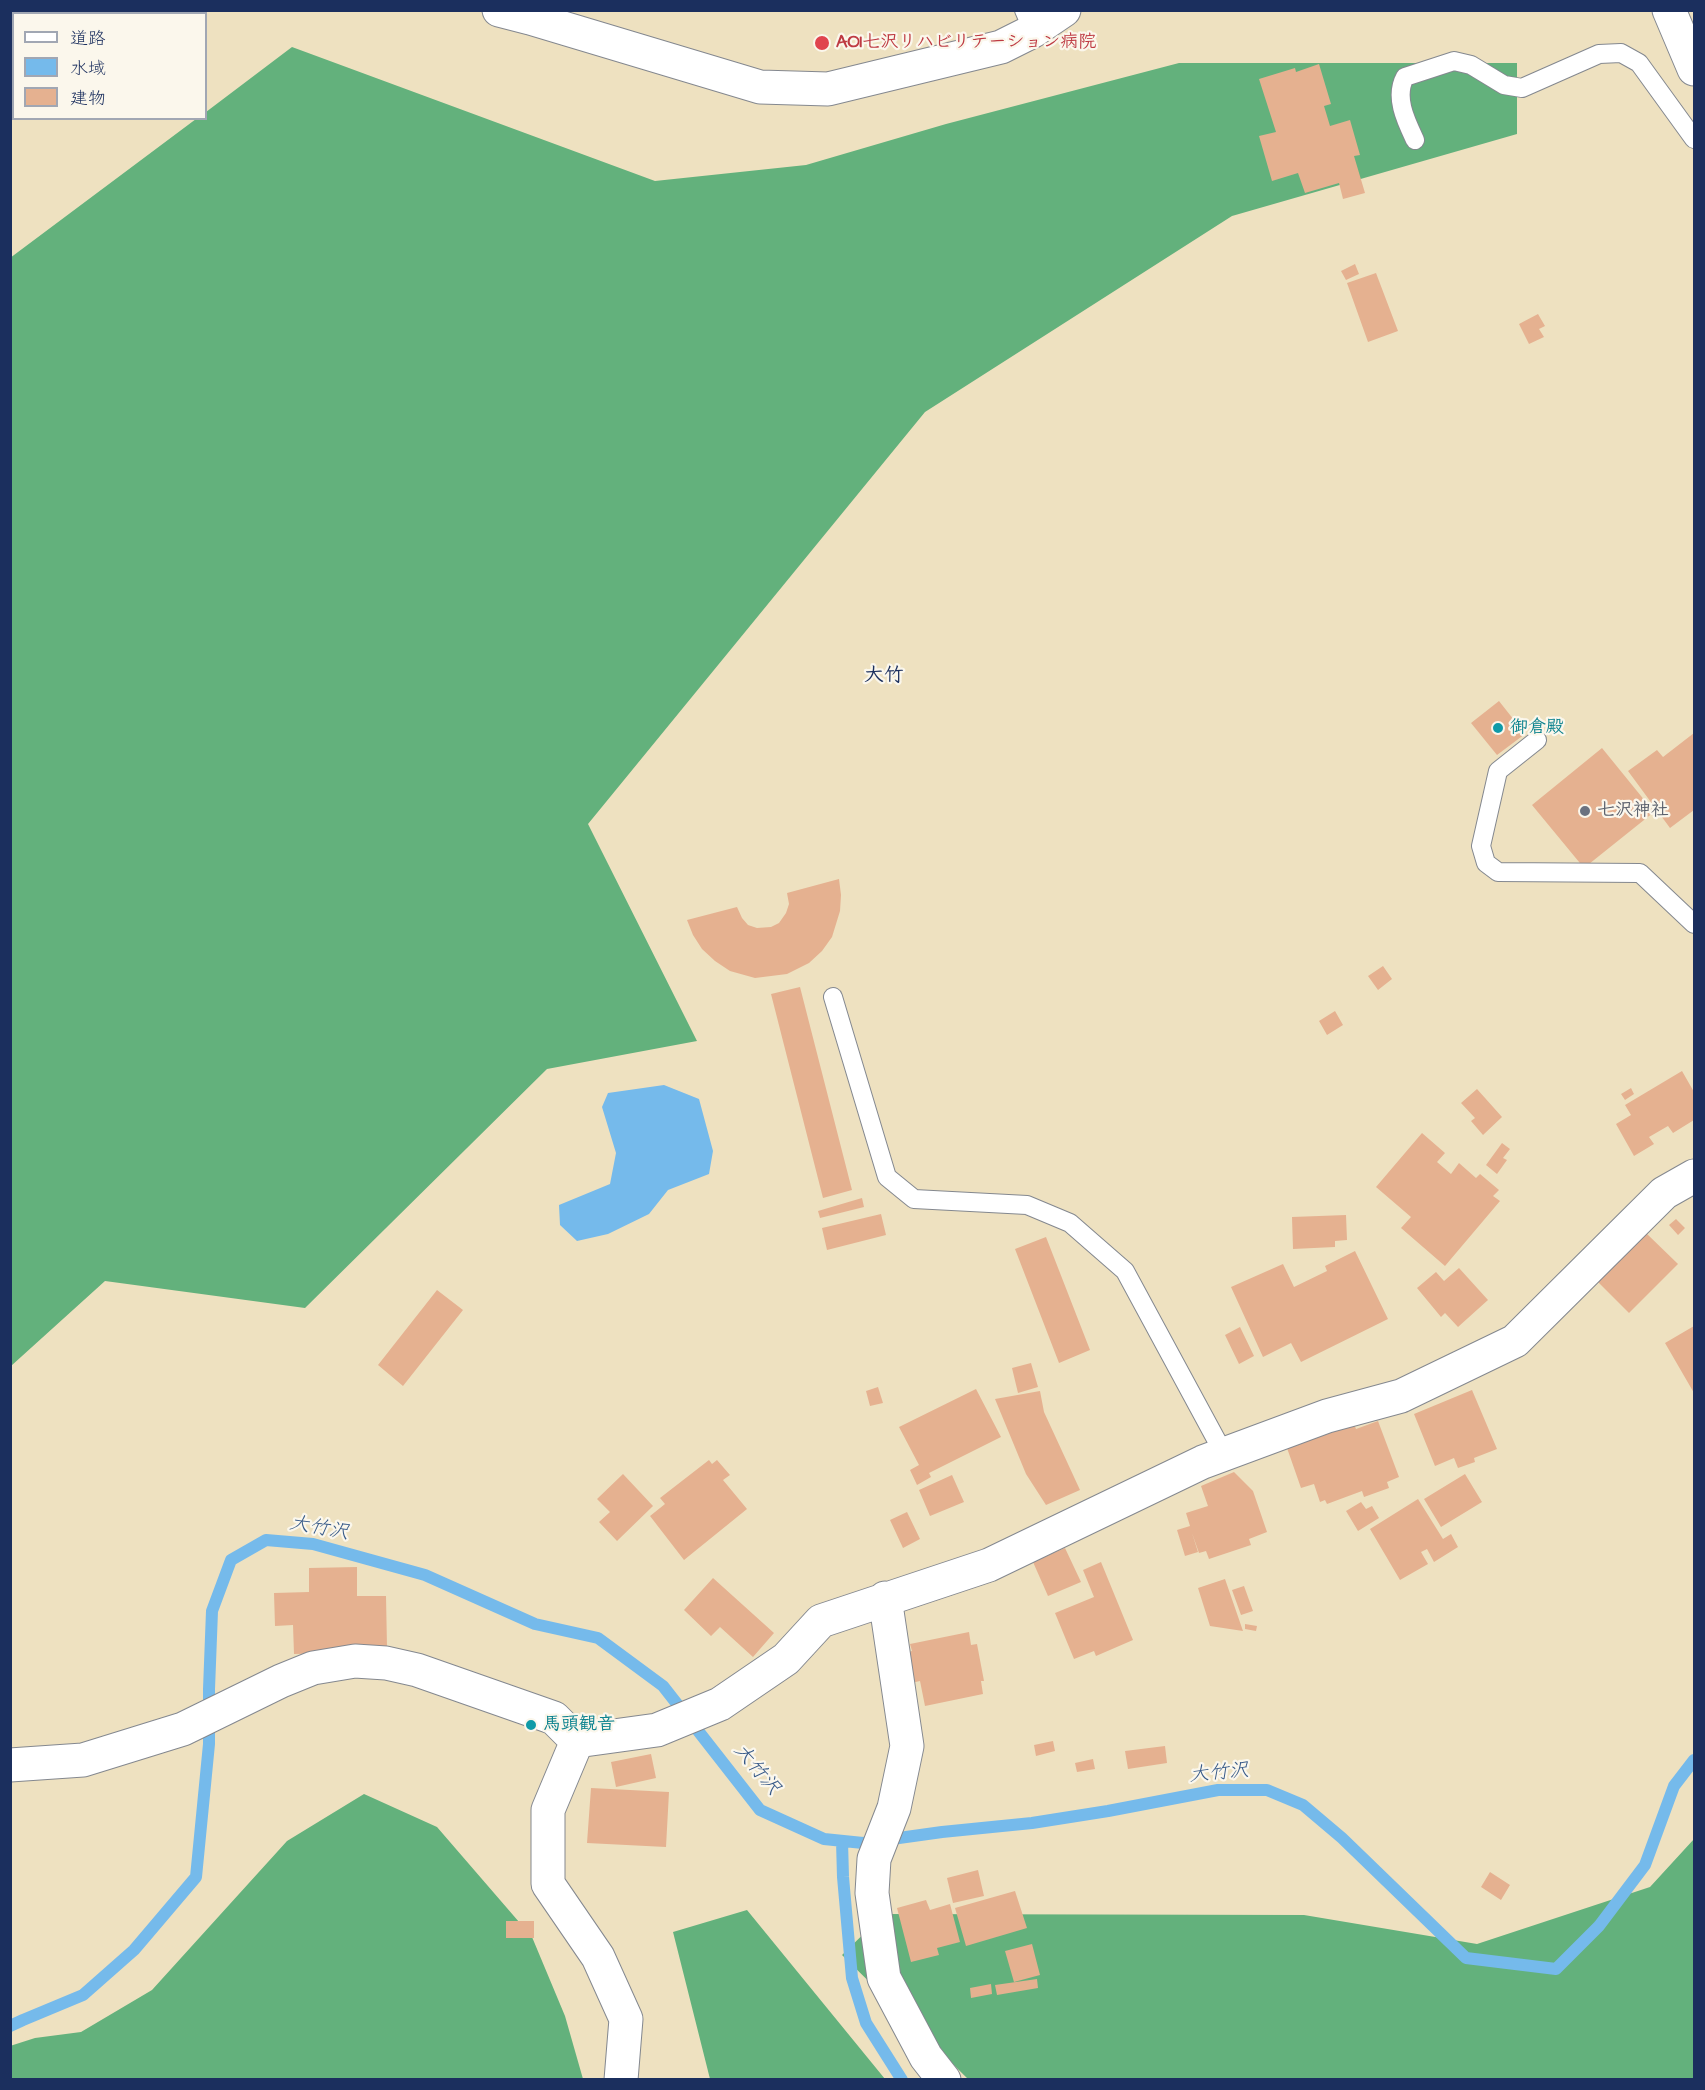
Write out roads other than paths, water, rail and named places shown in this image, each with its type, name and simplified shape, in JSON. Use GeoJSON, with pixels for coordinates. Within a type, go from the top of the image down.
{"type":"FeatureCollection","features":[{"type":"Feature","properties":{"kind":"street"},"geometry":{"type":"LineString","coordinates":[[508,11],[760,87],[828,89],[1001,47],[1028,21],[1064,10]]}},
{"type":"Feature","properties":{"kind":"street"},"geometry":{"type":"LineString","coordinates":[[1669,10],[1695,69]]}},
{"type":"Feature","properties":{"kind":"street"},"geometry":{"type":"LineString","coordinates":[[578,1741],[657,1730],[720,1704],[786,1659],[821,1620],[989,1565],[1203,1461],[1327,1416],[1401,1396],[1515,1341],[1664,1193],[1695,1176]]}},
{"type":"Feature","properties":{"kind":"street"},"geometry":{"type":"LineString","coordinates":[[885,1598],[907,1746],[894,1808],[874,1859],[872,1893],[884,1978],[926,2057],[944,2079]]}},
{"type":"Feature","properties":{"kind":"street"},"geometry":{"type":"LineString","coordinates":[[10,1765],[83,1760],[183,1729],[281,1681],[313,1668],[355,1661],[386,1663],[417,1670],[554,1718],[578,1741]]}},
{"type":"Feature","properties":{"kind":"street"},"geometry":{"type":"LineString","coordinates":[[578,1741],[548,1809],[548,1884],[598,1957],[626,2019],[621,2079]]}},
{"type":"Feature","properties":{"kind":"lane"},"geometry":{"type":"LineString","coordinates":[[1415,140],[1402,112],[1402,82],[1405,77],[1454,61],[1472,65],[1504,85],[1522,88],[1599,54],[1621,53],[1639,63],[1695,139]]}},
{"type":"Feature","properties":{"kind":"lane"},"geometry":{"type":"LineString","coordinates":[[1537,740],[1498,771],[1481,846],[1486,863],[1498,872],[1640,873],[1695,924]]}},
{"type":"Feature","properties":{"kind":"lane"},"geometry":{"type":"LineString","coordinates":[[833,997],[887,1177],[914,1199],[1027,1206],[1070,1223],[1125,1271],[1224,1454]]}},
{"type":"Feature","properties":{"kind":"water"},"geometry":{"type":"Polygon","coordinates":[[[664,1085],[699,1099],[713,1151],[709,1174],[668,1190],[649,1214],[608,1234],[577,1241],[560,1225],[559,1205],[610,1184],[616,1153],[602,1107],[608,1093],[664,1085]]]}},
{"type":"Feature","properties":{"kind":"waterway","name":"大竹沢"},"geometry":{"type":"LineString","coordinates":[[10,2026],[83,1995],[134,1950],[196,1877],[209,1744],[212,1611],[231,1560],[266,1540],[313,1544],[425,1575],[535,1624],[598,1638],[663,1686],[760,1810],[824,1839],[863,1843],[1032,1823],[1218,1790],[1267,1790],[1303,1805],[1342,1838],[1466,1958],[1556,1969],[1599,1926],[1645,1865],[1674,1786],[1694,1760]]}},
{"type":"Feature","properties":{"kind":"waterway"},"geometry":{"type":"LineString","coordinates":[[842,1841],[852,1978],[866,2023],[902,2080]]}},
{"type":"Feature","properties":{"kind":"place","name":"AOI七沢リハビリテーション病院"},"geometry":{"type":"Point","coordinates":[822,43]}},
{"type":"Feature","properties":{"kind":"place","name":"御倉殿"},"geometry":{"type":"Point","coordinates":[1498,728]}},
{"type":"Feature","properties":{"kind":"place","name":"七沢神社"},"geometry":{"type":"Point","coordinates":[1585,811]}},
{"type":"Feature","properties":{"kind":"place","name":"馬頭観音"},"geometry":{"type":"Point","coordinates":[531,1725]}},
{"type":"Feature","properties":{"kind":"district","name":"大竹"},"geometry":{"type":"Point","coordinates":[884,677]}}]}
